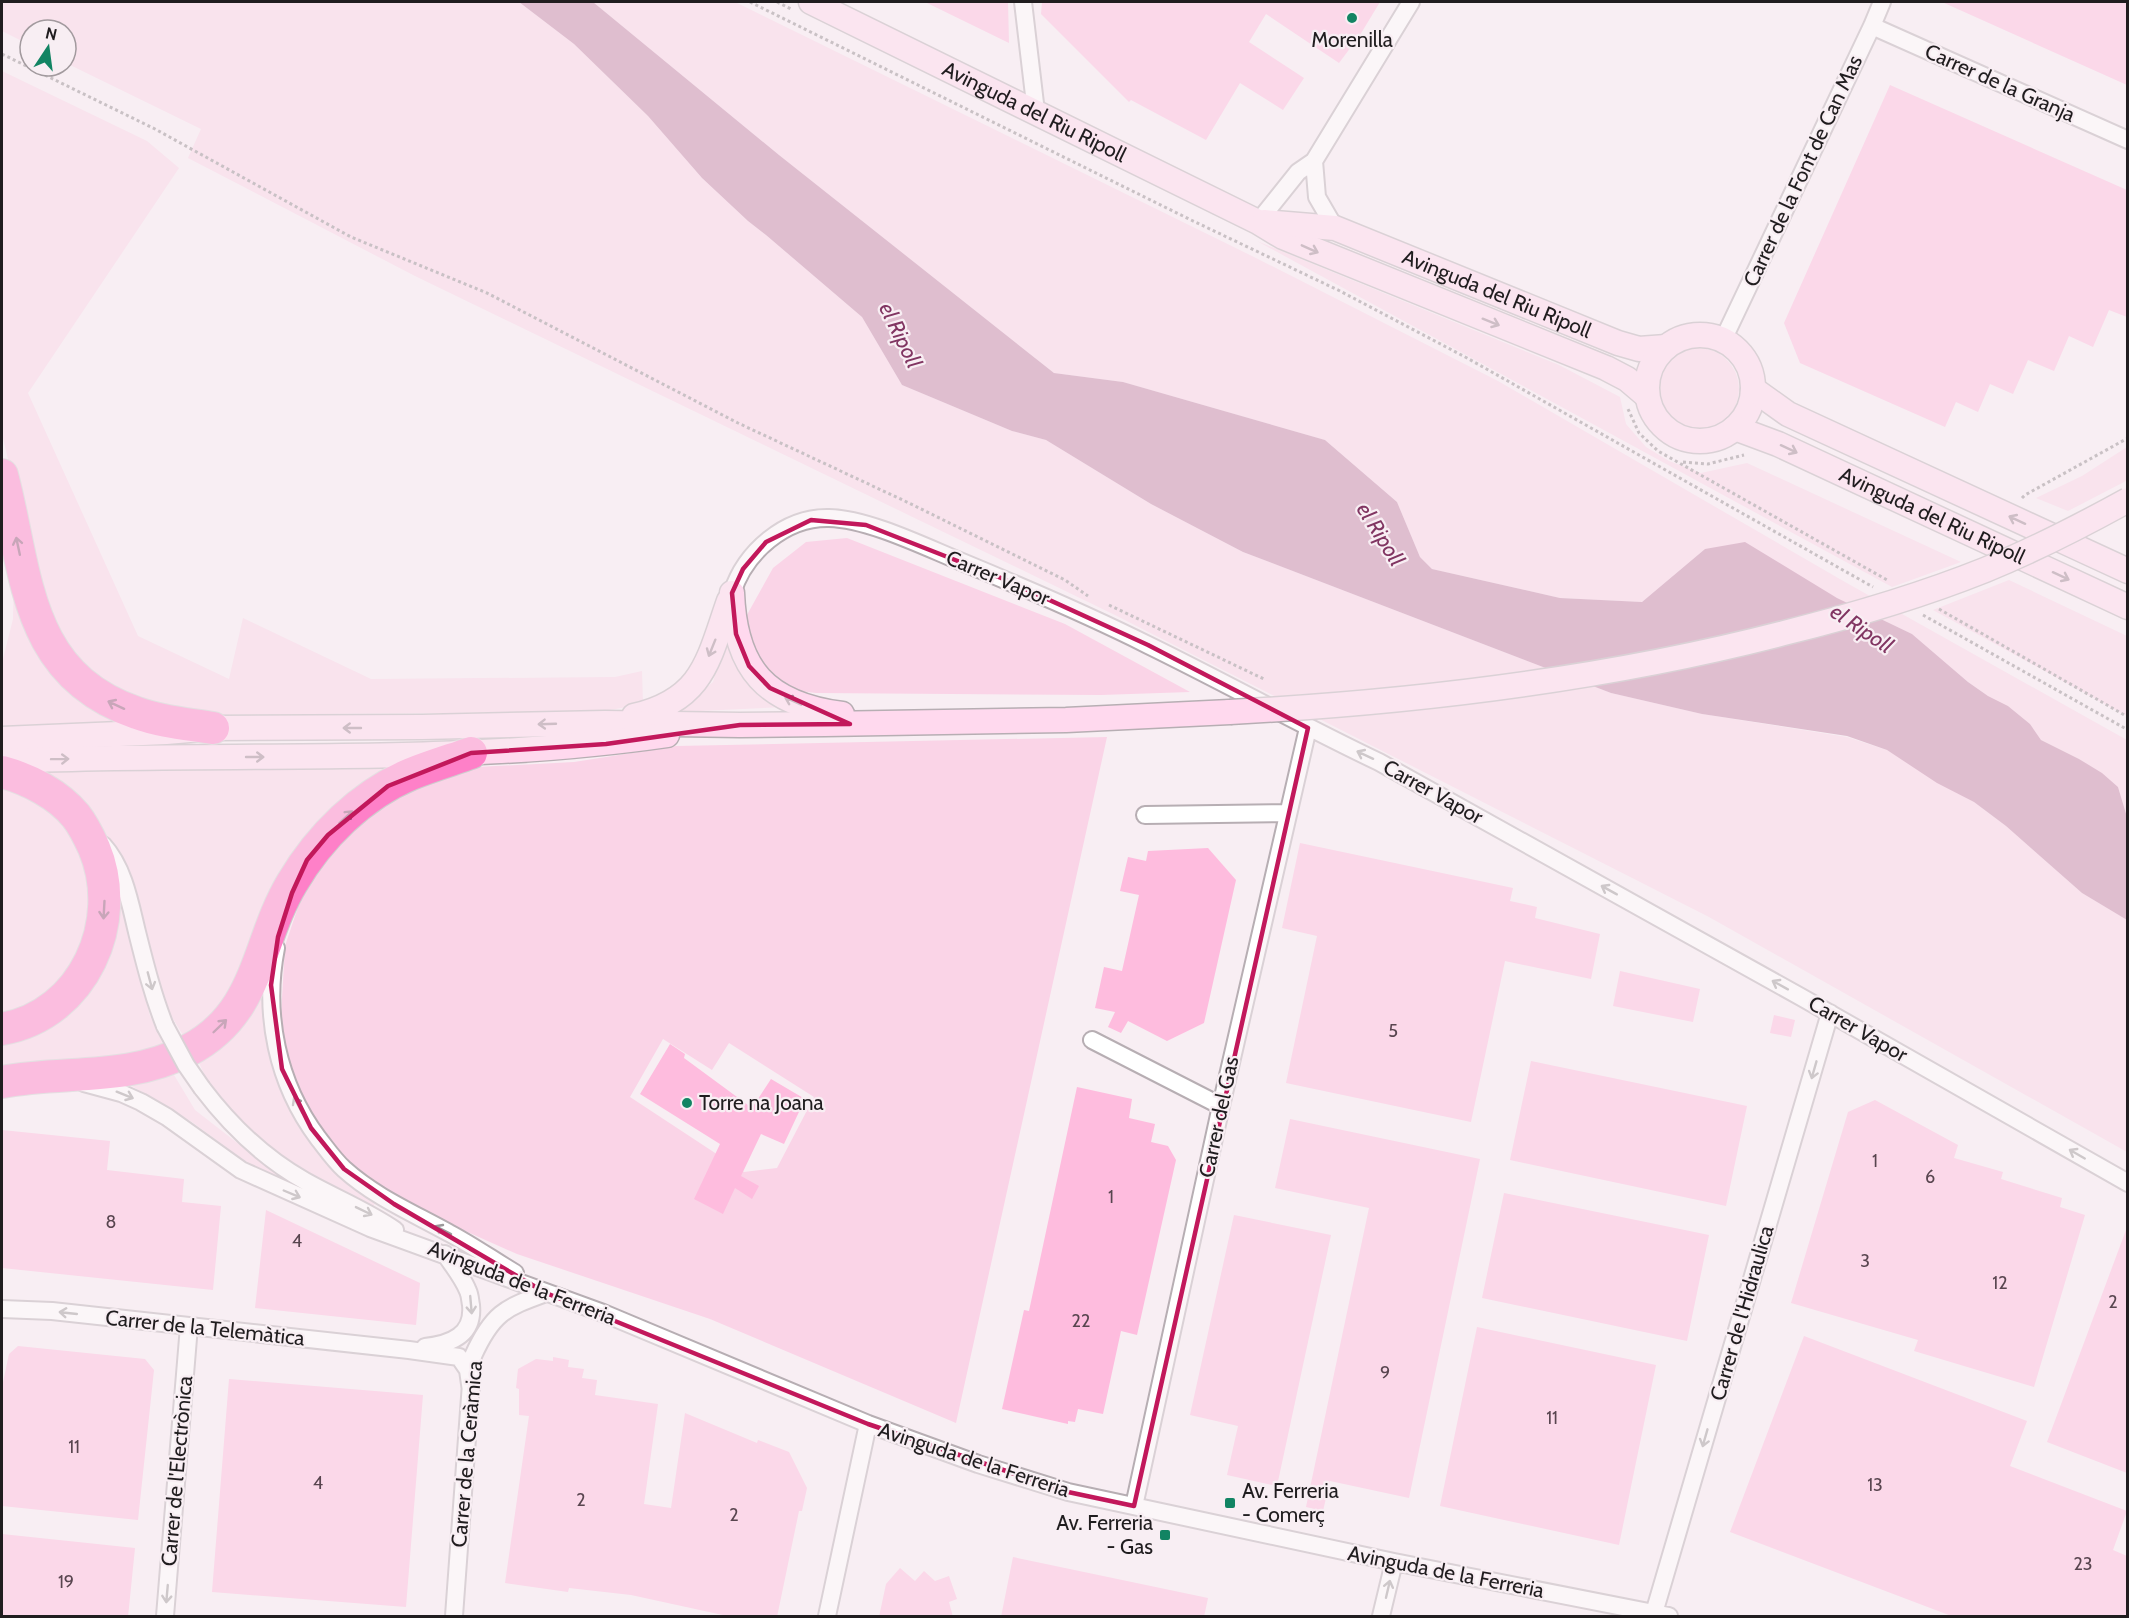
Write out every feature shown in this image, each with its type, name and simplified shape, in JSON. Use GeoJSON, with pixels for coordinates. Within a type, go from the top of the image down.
{"type":"FeatureCollection","features":[{"type":"Feature","properties":{"kind":"highway"},"geometry":{"type":"LineString","coordinates":[[2,475],[31,602],[47,640],[69,671],[83,685],[118,706],[159,719],[213,729]]}},
{"type":"Feature","properties":{"kind":"highway"},"geometry":{"type":"LineString","coordinates":[[2,1082],[96,1075],[142,1068],[176,1056],[207,1037],[232,1013],[244,996],[291,883],[307,860],[341,821],[366,800],[410,775],[471,753]]}},
{"type":"Feature","properties":{"kind":"highway"},"geometry":{"type":"LineString","coordinates":[[2,772],[34,785],[53,796],[76,816],[88,835],[102,871],[105,887],[100,939],[86,970],[60,1001],[44,1013],[26,1022],[2,1029]]}},
{"type":"Feature","properties":{"kind":"main road","name":"Avinguda del Riu Ripoll"},"geometry":{"type":"LineString","coordinates":[[811,2],[1258,222],[1282,237],[1606,368],[1627,379],[1647,396]]}},
{"type":"Feature","properties":{"kind":"main road","name":"Avinguda del Riu Ripoll"},"geometry":{"type":"LineString","coordinates":[[1258,222],[1335,228],[1618,343],[1638,349],[1665,347]]}},
{"type":"Feature","properties":{"kind":"main road"},"geometry":{"type":"LineString","coordinates":[[1693,335],[1708,335],[1723,340],[1735,348],[1745,360],[1754,389],[1751,404],[1735,429],[1721,437],[1705,441],[1689,440],[1674,435],[1661,425],[1652,412],[1647,396],[1650,369],[1656,357],[1665,347],[1678,339],[1693,335]]}},
{"type":"Feature","properties":{"kind":"main road","name":"Avinguda del Riu Ripoll"},"geometry":{"type":"LineString","coordinates":[[1754,389],[1788,414],[2127,571]]}},
{"type":"Feature","properties":{"kind":"main road","name":"Avinguda del Riu Ripoll"},"geometry":{"type":"LineString","coordinates":[[1735,429],[1778,444],[2127,607]]}},
{"type":"Feature","properties":{"kind":"main road"},"geometry":{"type":"LineString","coordinates":[[2,739],[213,729],[422,728],[605,723],[740,725],[912,723],[1136,717],[1388,700],[1568,679],[1746,643],[1889,604],[1985,570],[2075,529],[2127,500]]}},
{"type":"Feature","properties":{"kind":"main road"},"geometry":{"type":"LineString","coordinates":[[605,723],[659,709],[683,695],[696,680],[709,657],[732,593]]}},
{"type":"Feature","properties":{"kind":"main road"},"geometry":{"type":"LineString","coordinates":[[732,593],[733,617],[742,651],[749,666],[770,688],[786,698],[809,707],[912,723]]}},
{"type":"Feature","properties":{"kind":"main road"},"geometry":{"type":"LineString","coordinates":[[2,761],[471,753],[596,745],[740,725]]}},
{"type":"Feature","properties":{"kind":"street"},"geometry":{"type":"LineString","coordinates":[[1023,2],[1036,112]]}},
{"type":"Feature","properties":{"kind":"street"},"geometry":{"type":"LineString","coordinates":[[1258,222],[1298,172],[1314,161],[1411,2]]}},
{"type":"Feature","properties":{"kind":"street","name":"Carrer de la Font de Can Mas"},"geometry":{"type":"LineString","coordinates":[[1723,340],[1882,2]]}},
{"type":"Feature","properties":{"kind":"street","name":"Carrer de la Granja"},"geometry":{"type":"LineString","coordinates":[[1872,26],[2127,140]]}},
{"type":"Feature","properties":{"kind":"street"},"geometry":{"type":"LineString","coordinates":[[1314,161],[1317,197],[1335,228]]}},
{"type":"Feature","properties":{"kind":"street","name":"Carrer Vapor"},"geometry":{"type":"LineString","coordinates":[[732,593],[743,569],[766,542],[795,525],[811,520],[830,518],[866,525],[908,540],[1148,645],[1379,762],[1830,1013],[2127,1183]]}},
{"type":"Feature","properties":{"kind":"street","name":"Carrer del Gas"},"geometry":{"type":"LineString","coordinates":[[1134,1506],[1221,1106],[1308,728]]}},
{"type":"Feature","properties":{"kind":"street"},"geometry":{"type":"LineString","coordinates":[[1145,815],[1288,813]]}},
{"type":"Feature","properties":{"kind":"street"},"geometry":{"type":"LineString","coordinates":[[76,816],[107,850],[116,866],[128,898],[153,993],[165,1026],[186,1065],[217,1108],[237,1129],[282,1167],[374,1216],[410,1241]]}},
{"type":"Feature","properties":{"kind":"street"},"geometry":{"type":"LineString","coordinates":[[307,860],[292,893],[281,926],[273,961],[270,1006],[276,1048],[299,1108],[326,1148],[344,1169],[394,1204],[451,1234],[546,1293]]}},
{"type":"Feature","properties":{"kind":"street","name":"Carrer de l'Hidraulica"},"geometry":{"type":"LineString","coordinates":[[1661,1615],[1830,1013]]}},
{"type":"Feature","properties":{"kind":"street"},"geometry":{"type":"LineString","coordinates":[[1092,1040],[1221,1106]]}},
{"type":"Feature","properties":{"kind":"street"},"geometry":{"type":"LineString","coordinates":[[48,1078],[99,1086],[141,1102],[167,1117],[241,1170],[370,1228],[410,1241]]}},
{"type":"Feature","properties":{"kind":"street","name":"Avinguda de la Ferreria"},"geometry":{"type":"LineString","coordinates":[[410,1241],[603,1313],[868,1424],[978,1464],[1068,1492],[1394,1562],[1661,1615]]}},
{"type":"Feature","properties":{"kind":"street","name":"Carrer de la Ceràmica"},"geometry":{"type":"LineString","coordinates":[[409,1350],[440,1345],[454,1340],[465,1332],[472,1316],[469,1293],[444,1254]]}},
{"type":"Feature","properties":{"kind":"street","name":"Carrer de la Ceràmica"},"geometry":{"type":"LineString","coordinates":[[454,1617],[473,1356],[483,1335],[503,1311],[546,1293]]}},
{"type":"Feature","properties":{"kind":"street","name":"Carrer de la Telemàtica"},"geometry":{"type":"LineString","coordinates":[[2,1309],[52,1311],[409,1350]]}},
{"type":"Feature","properties":{"kind":"street","name":"Carrer de l'Electrònica"},"geometry":{"type":"LineString","coordinates":[[165,1617],[189,1326]]}},
{"type":"Feature","properties":{"kind":"street"},"geometry":{"type":"LineString","coordinates":[[409,1350],[459,1357],[468,1370],[471,1391]]}},
{"type":"Feature","properties":{"kind":"street"},"geometry":{"type":"LineString","coordinates":[[827,1617],[868,1424]]}},
{"type":"Feature","properties":{"kind":"street"},"geometry":{"type":"LineString","coordinates":[[1381,1617],[1394,1562]]}},
{"type":"Feature","properties":{"kind":"path"},"geometry":{"type":"LineString","coordinates":[[750,2],[1340,291],[1467,357],[1877,590]]}},
{"type":"Feature","properties":{"kind":"path"},"geometry":{"type":"LineString","coordinates":[[2,54],[155,129],[351,237],[487,294],[738,423],[909,502],[1055,575],[1093,599],[1121,610],[1266,680]]}},
{"type":"Feature","properties":{"kind":"path"},"geometry":{"type":"LineString","coordinates":[[2008,516],[2025,495],[2127,438]]}},
{"type":"Feature","properties":{"kind":"path"},"geometry":{"type":"LineString","coordinates":[[1678,461],[1708,464],[1742,455],[1753,455]]}},
{"type":"Feature","properties":{"kind":"path"},"geometry":{"type":"LineString","coordinates":[[1091,619],[1093,599]]}},
{"type":"Feature","properties":{"kind":"path"},"geometry":{"type":"LineString","coordinates":[[1919,613],[2127,730]]}},
{"type":"Feature","properties":{"kind":"highlighted area"},"geometry":{"type":"Polygon","coordinates":[[[811,520],[866,525],[1001,578],[1148,645],[1308,728],[1134,1506],[1068,1492],[868,1424],[546,1293],[394,1204],[344,1169],[311,1128],[282,1069],[271,985],[278,937],[292,893],[307,860],[328,835],[388,786],[471,753],[606,744],[740,725],[850,724],[770,688],[749,666],[736,634],[732,593],[743,569],[766,542],[811,520]]]}},
{"type":"Feature","properties":{"kind":"shaded area"},"geometry":{"type":"Polygon","coordinates":[[[2,2],[519,2],[574,44],[648,116],[702,178],[748,221],[862,317],[902,385],[1012,431],[1046,440],[1151,504],[1243,552],[1611,693],[1702,714],[1847,737],[1887,750],[1974,802],[2006,826],[2082,893],[2127,920],[2127,1152],[1709,917],[1119,617],[415,276],[188,158],[201,129],[78,69],[78,18],[18,18],[18,39],[2,31],[2,2]]]}},
{"type":"Feature","properties":{"kind":"shaded area"},"geometry":{"type":"Polygon","coordinates":[[[593,2],[735,2],[1256,258],[1498,381],[1845,582],[2127,740],[2127,817],[2118,787],[2079,759],[2041,740],[2030,724],[2008,706],[1968,682],[1912,634],[1837,598],[1705,549],[1642,602],[1560,598],[1432,569],[1420,557],[1397,502],[1325,440],[1123,382],[1054,373],[779,155],[593,2]]]}},
{"type":"Feature","properties":{"kind":"shaded area"},"geometry":{"type":"Polygon","coordinates":[[[2,71],[147,141],[179,168],[28,393],[138,636],[229,679],[243,618],[371,679],[615,677],[642,671],[643,704],[610,710],[556,712],[188,715],[125,700],[50,634],[2,434],[2,71]]]}},
{"type":"Feature","properties":{"kind":"shaded area"},"geometry":{"type":"Polygon","coordinates":[[[1257,241],[1559,365],[1620,397],[1626,424],[1646,447],[1669,461],[1701,473],[1747,463],[1961,562],[1892,587],[1257,241]]]}},
{"type":"Feature","properties":{"kind":"shaded area"},"geometry":{"type":"Polygon","coordinates":[[[1698,348],[1714,352],[1727,360],[1735,373],[1739,389],[1735,405],[1727,418],[1714,426],[1698,430],[1682,426],[1669,418],[1661,405],[1657,389],[1661,373],[1669,360],[1682,352],[1698,348]]]}},
{"type":"Feature","properties":{"kind":"shaded area"},"geometry":{"type":"Polygon","coordinates":[[[2127,447],[2127,480],[2124,482],[2068,511],[2036,498],[2082,476],[2127,447]]]}},
{"type":"Feature","properties":{"kind":"shaded area"},"geometry":{"type":"Polygon","coordinates":[[[847,538],[1065,624],[1190,692],[1101,695],[816,693],[784,689],[763,663],[743,622],[773,568],[806,542],[847,538]]]}},
{"type":"Feature","properties":{"kind":"shaded area"},"geometry":{"type":"Polygon","coordinates":[[[14,578],[24,608],[134,723],[2,731],[2,663],[13,619],[14,578]]]}},
{"type":"Feature","properties":{"kind":"shaded area"},"geometry":{"type":"Polygon","coordinates":[[[2009,580],[2127,636],[2127,716],[1933,610],[2009,580]]]}},
{"type":"Feature","properties":{"kind":"shaded area"},"geometry":{"type":"Polygon","coordinates":[[[724,643],[749,681],[783,707],[678,712],[713,682],[724,643]]]}},
{"type":"Feature","properties":{"kind":"shaded area"},"geometry":{"type":"Polygon","coordinates":[[[1107,737],[956,1423],[710,1319],[517,1254],[434,1217],[376,1185],[351,1165],[310,1112],[298,1087],[286,1051],[281,1016],[285,946],[298,907],[313,876],[335,846],[383,802],[442,773],[477,767],[574,762],[676,746],[1107,737]],[[663,1039],[630,1097],[744,1172],[777,1168],[814,1097],[729,1043],[712,1070],[663,1039]]]}},
{"type":"Feature","properties":{"kind":"shaded area"},"geometry":{"type":"Polygon","coordinates":[[[385,768],[386,773],[363,787],[243,980],[187,1042],[166,1007],[153,970],[142,917],[32,772],[95,769],[385,768]]]}},
{"type":"Feature","properties":{"kind":"shaded area"},"geometry":{"type":"Polygon","coordinates":[[[2,783],[65,820],[91,864],[91,938],[60,987],[2,1019],[2,783]]]}},
{"type":"Feature","properties":{"kind":"shaded area"},"geometry":{"type":"Polygon","coordinates":[[[116,886],[150,1016],[166,1051],[2,1072],[2,1037],[52,1017],[116,886]]]}},
{"type":"Feature","properties":{"kind":"shaded area"},"geometry":{"type":"Polygon","coordinates":[[[258,993],[263,995],[265,1027],[271,1057],[280,1086],[293,1113],[308,1138],[327,1162],[375,1203],[373,1208],[285,1159],[247,1128],[213,1089],[206,1077],[196,1056],[258,993]]]}},
{"type":"Feature","properties":{"kind":"shaded area"},"geometry":{"type":"Polygon","coordinates":[[[171,1070],[195,1110],[286,1181],[250,1165],[192,1122],[125,1082],[171,1070]]]}},
{"type":"Feature","properties":{"kind":"water","name":"el Ripoll"},"geometry":{"type":"Polygon","coordinates":[[[519,2],[593,2],[779,155],[1054,373],[1123,382],[1325,440],[1397,502],[1420,557],[1432,569],[1560,598],[1642,602],[1705,549],[1745,542],[1837,598],[1912,634],[1968,682],[2008,706],[2030,724],[2041,740],[2102,773],[2118,787],[2127,817],[2127,920],[2082,893],[2006,826],[1974,802],[1937,783],[1887,750],[1847,736],[1702,714],[1611,693],[1243,552],[1151,504],[1046,440],[1012,431],[902,385],[862,317],[748,221],[702,178],[648,116],[574,44],[519,2]]]}},
{"type":"Feature","properties":{"kind":"building"},"geometry":{"type":"Polygon","coordinates":[[[925,2],[1008,2],[1009,43],[925,2]]]}},
{"type":"Feature","properties":{"kind":"building"},"geometry":{"type":"Polygon","coordinates":[[[1042,2],[1380,2],[1360,35],[1339,63],[1266,14],[1249,42],[1304,78],[1283,110],[1240,83],[1206,140],[1131,100],[1129,102],[1041,14],[1042,2]]]}},
{"type":"Feature","properties":{"kind":"building"},"geometry":{"type":"Polygon","coordinates":[[[1942,2],[2127,2],[2127,85],[1942,2]]]}},
{"type":"Feature","properties":{"kind":"building"},"geometry":{"type":"Polygon","coordinates":[[[1890,85],[2127,190],[2127,317],[2109,310],[2093,347],[2069,336],[2054,371],[2028,360],[2013,394],[1990,384],[1978,412],[1956,402],[1945,427],[1800,363],[1784,323],[1890,85]]]}},
{"type":"Feature","properties":{"kind":"building"},"geometry":{"type":"Polygon","coordinates":[[[1300,843],[1513,888],[1510,901],[1537,907],[1535,918],[1600,934],[1591,979],[1505,961],[1471,1122],[1286,1083],[1317,936],[1282,928],[1300,843]]]}},
{"type":"Feature","properties":{"kind":"building"},"geometry":{"type":"Polygon","coordinates":[[[1208,848],[1236,880],[1204,1023],[1167,1041],[1128,1021],[1121,1033],[1108,1027],[1115,1012],[1095,1008],[1104,967],[1122,971],[1139,895],[1120,891],[1128,857],[1146,861],[1148,851],[1208,848]]]}},
{"type":"Feature","properties":{"kind":"building"},"geometry":{"type":"Polygon","coordinates":[[[1620,971],[1700,989],[1693,1022],[1613,1006],[1620,971]]]}},
{"type":"Feature","properties":{"kind":"building"},"geometry":{"type":"Polygon","coordinates":[[[1774,1015],[1795,1020],[1791,1037],[1770,1033],[1774,1015]]]}},
{"type":"Feature","properties":{"kind":"building","name":"Torre na Joana"},"geometry":{"type":"Polygon","coordinates":[[[670,1044],[685,1054],[684,1058],[752,1108],[771,1079],[805,1099],[784,1144],[761,1134],[741,1176],[759,1186],[752,1199],[735,1188],[723,1214],[694,1199],[720,1144],[640,1094],[670,1044]]]}},
{"type":"Feature","properties":{"kind":"building"},"geometry":{"type":"Polygon","coordinates":[[[1531,1061],[1747,1106],[1726,1206],[1510,1160],[1531,1061]]]}},
{"type":"Feature","properties":{"kind":"building"},"geometry":{"type":"Polygon","coordinates":[[[1077,1087],[1132,1099],[1129,1118],[1155,1124],[1151,1142],[1168,1146],[1176,1160],[1137,1335],[1121,1331],[1103,1414],[1078,1409],[1075,1422],[1068,1421],[1068,1424],[1002,1409],[1024,1310],[1029,1311],[1077,1087]]]}},
{"type":"Feature","properties":{"kind":"building"},"geometry":{"type":"Polygon","coordinates":[[[1875,1100],[1958,1145],[1954,1158],[2003,1172],[2001,1179],[2062,1198],[2060,1207],[2085,1215],[2034,1387],[1914,1351],[1918,1340],[1791,1303],[1848,1112],[1875,1100]]]}},
{"type":"Feature","properties":{"kind":"building"},"geometry":{"type":"Polygon","coordinates":[[[1290,1119],[1480,1159],[1409,1498],[1330,1481],[1323,1511],[1306,1507],[1369,1208],[1275,1188],[1290,1119]]]}},
{"type":"Feature","properties":{"kind":"building"},"geometry":{"type":"Polygon","coordinates":[[[2,1130],[110,1141],[107,1170],[184,1179],[182,1202],[221,1206],[213,1290],[2,1268],[2,1130]]]}},
{"type":"Feature","properties":{"kind":"building"},"geometry":{"type":"Polygon","coordinates":[[[1504,1193],[1709,1235],[1687,1341],[1482,1298],[1504,1193]]]}},
{"type":"Feature","properties":{"kind":"building"},"geometry":{"type":"Polygon","coordinates":[[[266,1210],[420,1283],[416,1325],[255,1308],[266,1210]]]}},
{"type":"Feature","properties":{"kind":"building"},"geometry":{"type":"Polygon","coordinates":[[[1234,1215],[1331,1235],[1277,1486],[1227,1475],[1238,1426],[1190,1415],[1234,1215]]]}},
{"type":"Feature","properties":{"kind":"building"},"geometry":{"type":"Polygon","coordinates":[[[2127,1231],[2127,1473],[2047,1442],[2127,1231]]]}},
{"type":"Feature","properties":{"kind":"building"},"geometry":{"type":"Polygon","coordinates":[[[1477,1327],[1656,1365],[1619,1545],[1440,1506],[1477,1327]]]}},
{"type":"Feature","properties":{"kind":"building"},"geometry":{"type":"Polygon","coordinates":[[[1804,1336],[2027,1421],[2010,1466],[2127,1511],[2113,1550],[2127,1556],[2127,1617],[1954,1617],[1730,1532],[1804,1336]]]}},
{"type":"Feature","properties":{"kind":"building"},"geometry":{"type":"Polygon","coordinates":[[[18,1346],[145,1359],[154,1370],[138,1520],[2,1506],[2,1387],[9,1354],[18,1346]]]}},
{"type":"Feature","properties":{"kind":"building"},"geometry":{"type":"Polygon","coordinates":[[[553,1357],[569,1360],[568,1367],[584,1369],[582,1378],[597,1380],[595,1395],[658,1404],[644,1504],[671,1508],[685,1413],[757,1443],[758,1440],[789,1452],[807,1488],[802,1511],[799,1511],[777,1617],[732,1617],[631,1595],[569,1588],[568,1592],[505,1583],[529,1416],[519,1415],[519,1389],[516,1388],[518,1369],[536,1359],[553,1361],[553,1357]]]}},
{"type":"Feature","properties":{"kind":"building"},"geometry":{"type":"Polygon","coordinates":[[[229,1379],[423,1395],[406,1607],[212,1592],[229,1379]]]}},
{"type":"Feature","properties":{"kind":"building"},"geometry":{"type":"Polygon","coordinates":[[[2,1534],[135,1548],[128,1617],[2,1617],[2,1534]]]}},
{"type":"Feature","properties":{"kind":"building"},"geometry":{"type":"Polygon","coordinates":[[[1013,1557],[1208,1598],[1204,1617],[1001,1617],[1013,1557]]]}},
{"type":"Feature","properties":{"kind":"building"},"geometry":{"type":"Polygon","coordinates":[[[900,1568],[915,1581],[924,1571],[935,1581],[949,1576],[957,1599],[949,1602],[953,1617],[879,1617],[886,1584],[900,1568]]]}},
{"type":"Feature","properties":{"kind":"place","name":"Morenilla"},"geometry":{"type":"Point","coordinates":[1352,18]}},
{"type":"Feature","properties":{"kind":"place","name":"Torre na Joana"},"geometry":{"type":"Point","coordinates":[687,1103]}},
{"type":"Feature","properties":{"kind":"place","name":"Av. Ferreria - Comerç"},"geometry":{"type":"Point","coordinates":[1230,1503]}},
{"type":"Feature","properties":{"kind":"place","name":"Av. Ferreria - Gas"},"geometry":{"type":"Point","coordinates":[1165,1535]}}]}
